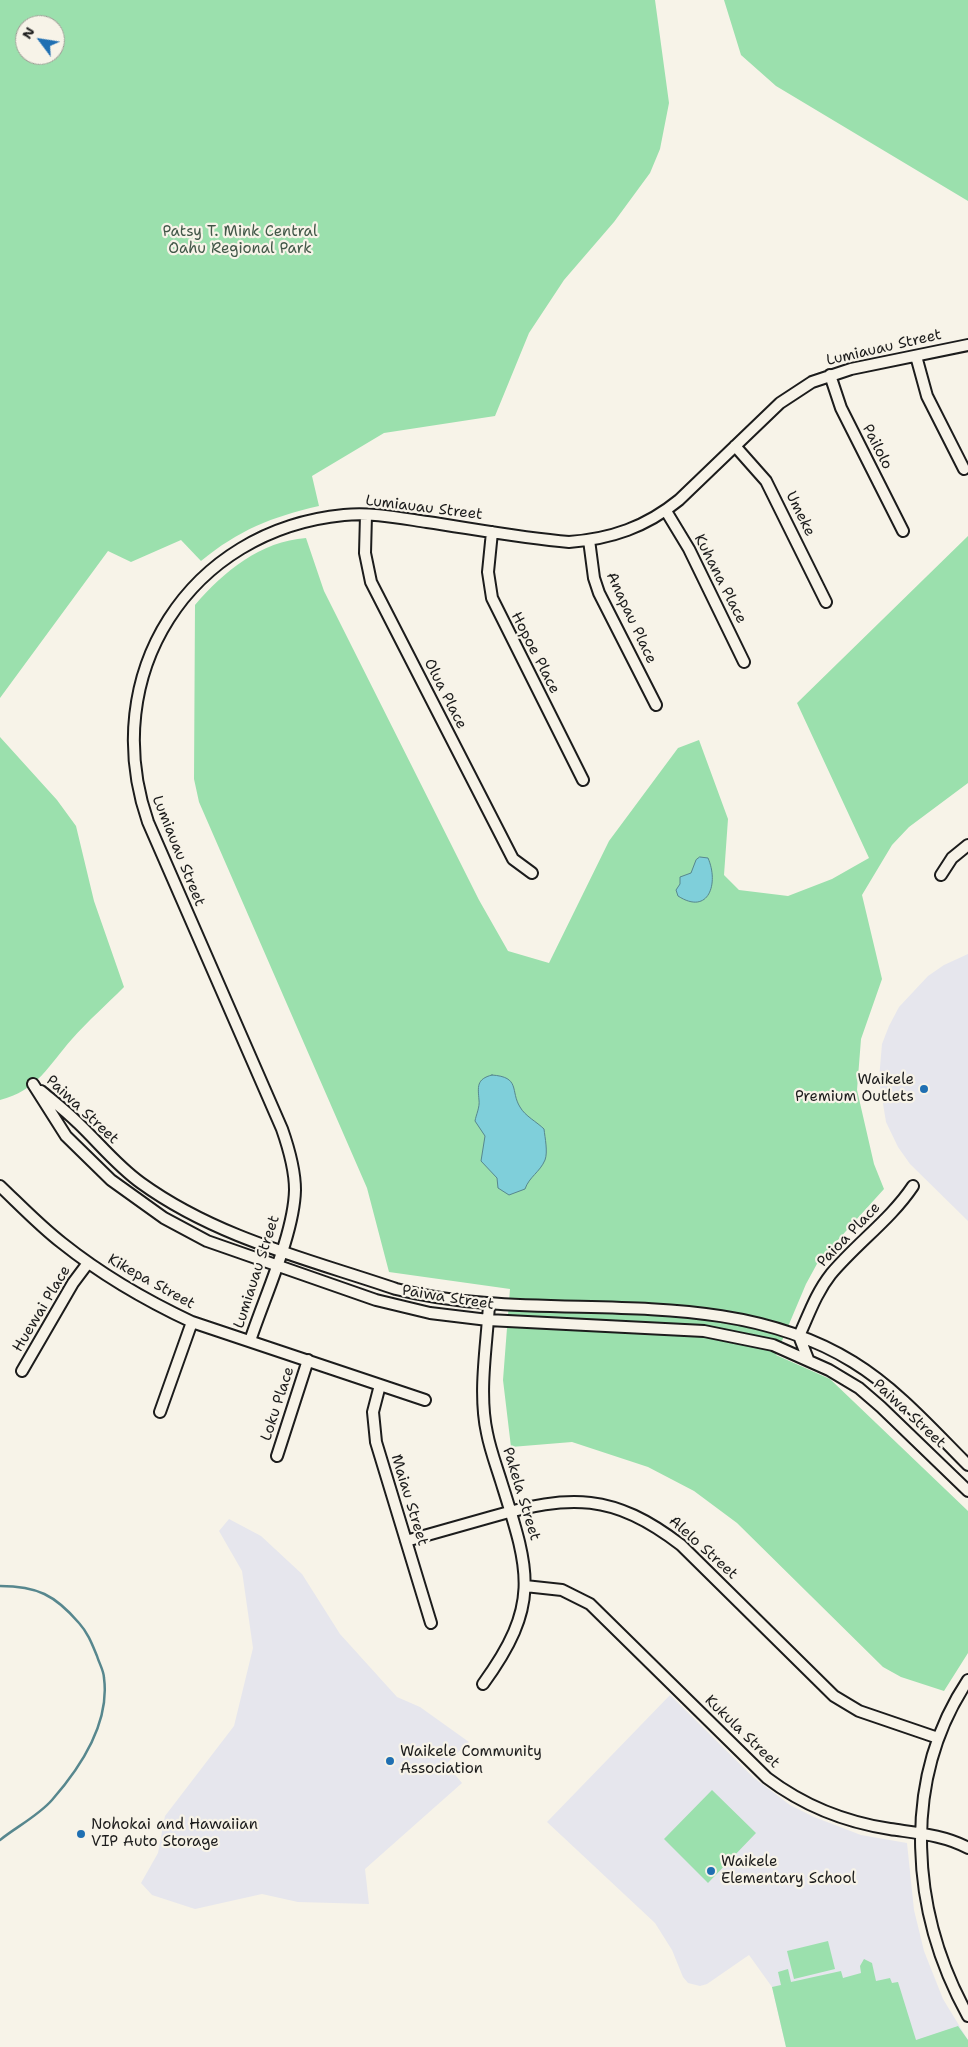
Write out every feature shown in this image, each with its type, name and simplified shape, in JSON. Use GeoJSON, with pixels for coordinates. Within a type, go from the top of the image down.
{"type":"FeatureCollection","features":[{"type":"Feature","properties":{"kind":"street","name":"Lumiauau Street"},"geometry":{"type":"LineString","coordinates":[[250,1341],[281,1251],[293,1208],[295,1189],[290,1155],[282,1129],[168,868],[140,799],[133,747],[136,703],[147,661],[166,622],[194,585],[240,548],[279,529],[322,518],[366,515],[552,540],[589,540],[625,532],[666,511],[792,394],[830,375],[968,345]]}},
{"type":"Feature","properties":{"kind":"street"},"geometry":{"type":"LineString","coordinates":[[916,356],[927,396],[964,469]]}},
{"type":"Feature","properties":{"kind":"street","name":"Pailolo"},"geometry":{"type":"LineString","coordinates":[[830,375],[841,408],[903,531]]}},
{"type":"Feature","properties":{"kind":"street","name":"Umeke"},"geometry":{"type":"LineString","coordinates":[[735,446],[766,481],[826,602]]}},
{"type":"Feature","properties":{"kind":"street","name":"Kuhana Place"},"geometry":{"type":"LineString","coordinates":[[666,511],[703,576],[744,662]]}},
{"type":"Feature","properties":{"kind":"street","name":"Olua Place"},"geometry":{"type":"LineString","coordinates":[[366,515],[365,553],[371,582],[513,859],[532,873]]}},
{"type":"Feature","properties":{"kind":"street","name":"Hopoe Place"},"geometry":{"type":"LineString","coordinates":[[492,532],[488,572],[496,609],[583,780]]}},
{"type":"Feature","properties":{"kind":"street","name":"Anapau Place"},"geometry":{"type":"LineString","coordinates":[[589,540],[594,578],[599,593],[656,705]]}},
{"type":"Feature","properties":{"kind":"street"},"geometry":{"type":"LineString","coordinates":[[941,875],[952,858],[968,845]]}},
{"type":"Feature","properties":{"kind":"street","name":"Paiwa Street"},"geometry":{"type":"LineString","coordinates":[[968,1465],[874,1376],[851,1361],[799,1336],[749,1320],[690,1312],[489,1304],[424,1296],[229,1233],[160,1196],[115,1162],[79,1123],[33,1084],[66,1136],[134,1198],[164,1218],[207,1241],[404,1308],[488,1320],[704,1331],[773,1345],[808,1359],[859,1388],[968,1491]]}},
{"type":"Feature","properties":{"kind":"street","name":"Kikepa Street"},"geometry":{"type":"LineString","coordinates":[[0,1186],[61,1243],[88,1263],[131,1291],[192,1322],[425,1400]]}},
{"type":"Feature","properties":{"kind":"street","name":"Paioa Place"},"geometry":{"type":"LineString","coordinates":[[799,1336],[813,1301],[830,1276],[895,1209],[914,1186]]}},
{"type":"Feature","properties":{"kind":"street","name":"Huewai Place"},"geometry":{"type":"LineString","coordinates":[[22,1371],[73,1284],[88,1263]]}},
{"type":"Feature","properties":{"kind":"street","name":"Pakela Street"},"geometry":{"type":"LineString","coordinates":[[483,1684],[510,1643],[520,1619],[525,1586],[524,1556],[487,1434],[484,1415],[489,1304]]}},
{"type":"Feature","properties":{"kind":"street"},"geometry":{"type":"LineString","coordinates":[[160,1412],[192,1322]]}},
{"type":"Feature","properties":{"kind":"street"},"geometry":{"type":"LineString","coordinates":[[773,1345],[799,1336],[808,1359]]}},
{"type":"Feature","properties":{"kind":"street","name":"Loku Place"},"geometry":{"type":"LineString","coordinates":[[277,1456],[308,1360]]}},
{"type":"Feature","properties":{"kind":"street","name":"Maiau Street"},"geometry":{"type":"LineString","coordinates":[[380,1384],[373,1412],[376,1442],[431,1623]]}},
{"type":"Feature","properties":{"kind":"street","name":"Alelo Street"},"geometry":{"type":"LineString","coordinates":[[406,1542],[511,1511],[550,1502],[572,1501],[608,1506],[644,1520],[681,1545],[834,1696],[859,1711],[938,1738]]}},
{"type":"Feature","properties":{"kind":"street","name":"Kukula Street"},"geometry":{"type":"LineString","coordinates":[[525,1586],[562,1590],[590,1604],[767,1778],[793,1796],[837,1817],[949,1840],[968,1848]]}},
{"type":"Feature","properties":{"kind":"street"},"geometry":{"type":"LineString","coordinates":[[968,1680],[938,1738],[928,1777],[920,1834],[928,1913],[945,1970],[968,2016]]}},
{"type":"Feature","properties":{"kind":"shaded area","name":"Waikele Premium Outlets"},"geometry":{"type":"Polygon","coordinates":[[[968,954],[968,1221],[910,1164],[898,1147],[886,1122],[879,1079],[882,1044],[899,1007],[928,976],[944,965],[968,954]]]}},
{"type":"Feature","properties":{"kind":"shaded area"},"geometry":{"type":"Polygon","coordinates":[[[229,1519],[261,1536],[302,1574],[340,1634],[397,1697],[420,1707],[469,1742],[446,1764],[462,1783],[365,1869],[369,1904],[298,1902],[262,1894],[195,1909],[152,1895],[141,1883],[158,1853],[165,1816],[234,1726],[253,1648],[242,1571],[219,1531],[229,1519]]]}},
{"type":"Feature","properties":{"kind":"shaded area","name":"Waikele Elementary School"},"geometry":{"type":"Polygon","coordinates":[[[670,1695],[754,1778],[790,1805],[814,1817],[861,1835],[907,1843],[914,1910],[924,1951],[943,1999],[968,2040],[968,2047],[786,2047],[772,1987],[749,1955],[707,1984],[700,1986],[688,1983],[683,1977],[672,1950],[655,1923],[547,1822],[670,1695]]]}},
{"type":"Feature","properties":{"kind":"green space","name":"Patsy T. Mink Central Oahu Regional Park"},"geometry":{"type":"Polygon","coordinates":[[[0,0],[655,0],[669,103],[660,149],[650,173],[614,222],[564,280],[529,333],[495,416],[384,433],[312,476],[319,506],[256,526],[229,541],[201,561],[181,540],[131,562],[108,551],[0,698],[0,0]]]}},
{"type":"Feature","properties":{"kind":"green space"},"geometry":{"type":"Polygon","coordinates":[[[724,0],[968,0],[968,201],[776,86],[741,55],[724,0]]]}},
{"type":"Feature","properties":{"kind":"green space"},"geometry":{"type":"Polygon","coordinates":[[[968,536],[968,783],[909,827],[892,845],[862,895],[882,979],[861,1039],[857,1090],[874,1164],[884,1189],[818,1262],[806,1284],[776,1355],[830,1379],[968,1511],[968,1653],[944,1691],[901,1677],[883,1667],[737,1523],[694,1491],[648,1467],[572,1442],[511,1447],[503,1380],[510,1289],[389,1272],[367,1188],[199,802],[194,779],[195,605],[218,581],[244,560],[274,545],[289,540],[306,538],[324,591],[479,900],[508,951],[549,963],[609,841],[678,748],[699,740],[728,819],[724,875],[739,890],[788,896],[832,879],[869,858],[797,703],[968,536]]]}},
{"type":"Feature","properties":{"kind":"green space"},"geometry":{"type":"Polygon","coordinates":[[[0,737],[57,800],[76,826],[94,901],[124,987],[78,1032],[33,1084],[13,1096],[0,1100],[0,737]]]}},
{"type":"Feature","properties":{"kind":"green space"},"geometry":{"type":"Polygon","coordinates":[[[712,1790],[756,1833],[708,1883],[664,1839],[712,1790]]]}},
{"type":"Feature","properties":{"kind":"green space"},"geometry":{"type":"Polygon","coordinates":[[[828,1941],[835,1969],[794,1979],[787,1951],[828,1941]]]}},
{"type":"Feature","properties":{"kind":"green space"},"geometry":{"type":"Polygon","coordinates":[[[864,1959],[872,1963],[876,1981],[890,1978],[892,1983],[898,1982],[916,2040],[958,2026],[968,2040],[968,2047],[786,2047],[772,1987],[781,1985],[778,1972],[788,1969],[791,1982],[841,1971],[843,1978],[861,1973],[860,1966],[864,1959]]]}},
{"type":"Feature","properties":{"kind":"water"},"geometry":{"type":"Polygon","coordinates":[[[700,857],[708,858],[711,868],[712,886],[709,894],[704,899],[697,902],[689,901],[678,896],[676,890],[680,884],[680,877],[691,873],[696,860],[700,857]]]}},
{"type":"Feature","properties":{"kind":"water"},"geometry":{"type":"Polygon","coordinates":[[[492,1075],[501,1076],[511,1082],[522,1110],[544,1129],[546,1153],[543,1164],[525,1189],[509,1195],[498,1188],[497,1178],[481,1161],[485,1136],[475,1121],[479,1105],[479,1084],[483,1079],[492,1075]]]}},
{"type":"Feature","properties":{"kind":"waterway"},"geometry":{"type":"LineString","coordinates":[[0,1586],[35,1590],[53,1599],[70,1613],[90,1639],[103,1673],[105,1695],[98,1728],[73,1774],[46,1806],[0,1840]]}},
{"type":"Feature","properties":{"kind":"place","name":"Waikele Premium Outlets"},"geometry":{"type":"Point","coordinates":[924,1089]}},
{"type":"Feature","properties":{"kind":"place","name":"Waikele Community Association"},"geometry":{"type":"Point","coordinates":[390,1761]}},
{"type":"Feature","properties":{"kind":"place","name":"Nohokai and Hawaiian VIP Auto Storage"},"geometry":{"type":"Point","coordinates":[81,1834]}},
{"type":"Feature","properties":{"kind":"place","name":"Waikele Elementary School"},"geometry":{"type":"Point","coordinates":[711,1871]}}]}
